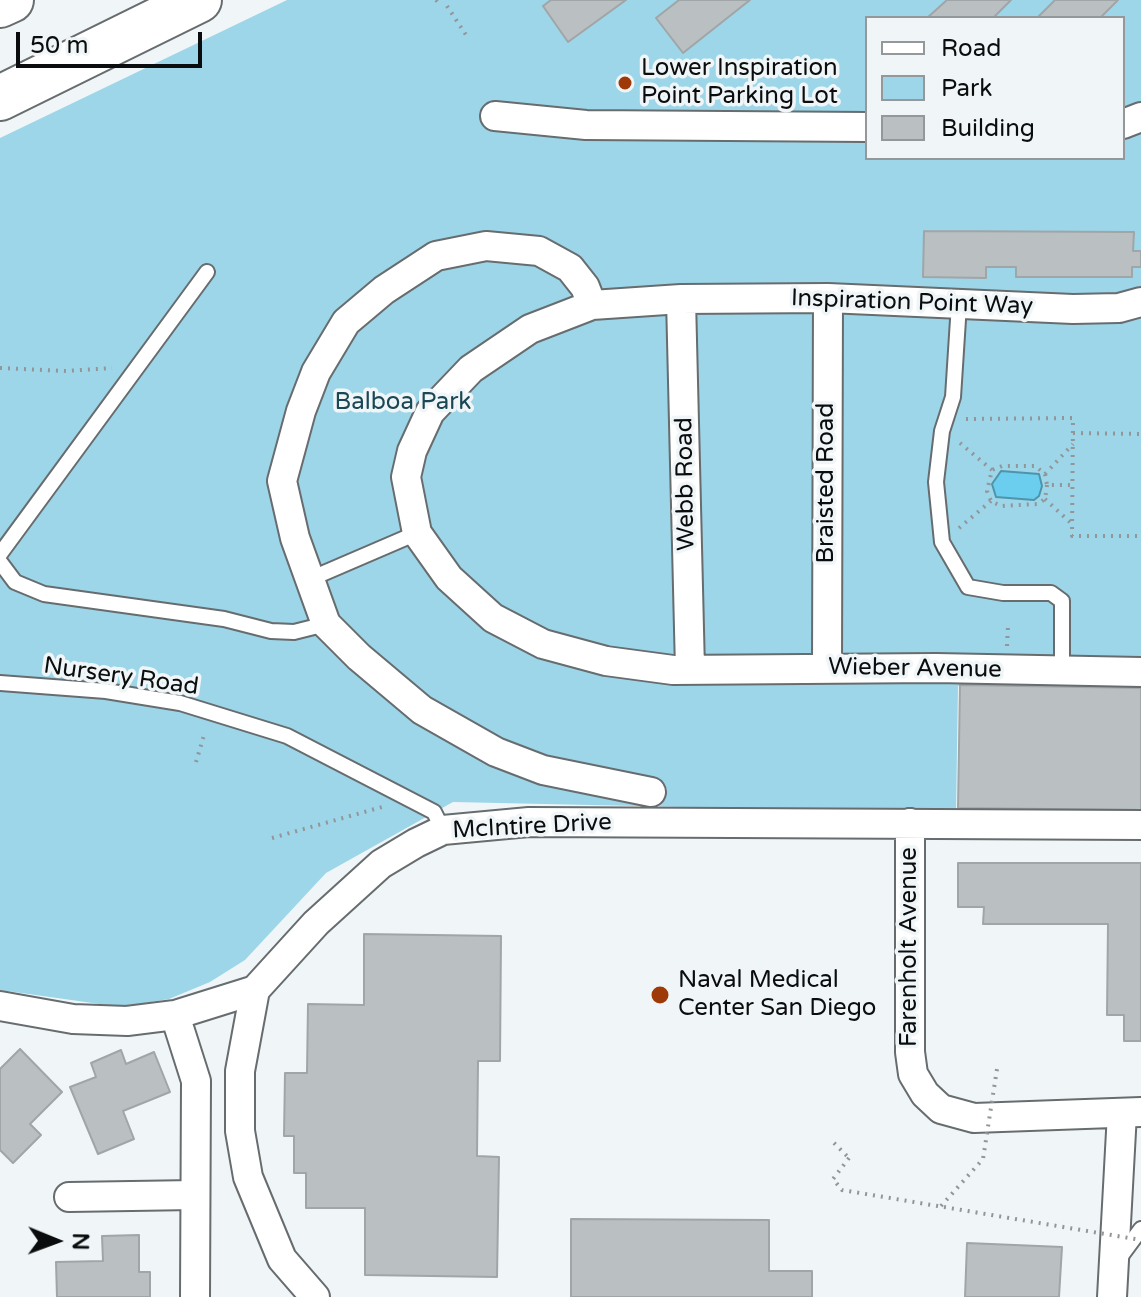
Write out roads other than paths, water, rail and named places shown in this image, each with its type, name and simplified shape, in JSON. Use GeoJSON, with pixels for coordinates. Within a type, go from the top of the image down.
{"type":"FeatureCollection","features":[{"type":"Feature","properties":{"kind":"highway"},"geometry":{"type":"LineString","coordinates":[[0,5],[11,0]]}},
{"type":"Feature","properties":{"kind":"highway"},"geometry":{"type":"LineString","coordinates":[[0,98],[199,0]]}},
{"type":"Feature","properties":{"kind":"street"},"geometry":{"type":"LineString","coordinates":[[495,116],[586,125],[865,127]]}},
{"type":"Feature","properties":{"kind":"street"},"geometry":{"type":"LineString","coordinates":[[592,305],[585,287],[570,268],[539,251],[486,246],[436,256],[384,290],[346,322],[316,372],[301,411],[282,481],[295,538],[326,624],[422,710],[496,752],[543,770],[651,792]]}},
{"type":"Feature","properties":{"kind":"street","name":"Inspiration Point Way"},"geometry":{"type":"LineString","coordinates":[[417,533],[406,477],[412,451],[430,412],[471,369],[530,329],[592,305],[681,299],[828,298],[1073,309],[1119,308],[1141,302]]}},
{"type":"Feature","properties":{"kind":"street","name":"Braisted Road"},"geometry":{"type":"LineString","coordinates":[[827,668],[828,298]]}},
{"type":"Feature","properties":{"kind":"street","name":"Webb Road"},"geometry":{"type":"LineString","coordinates":[[681,299],[690,670]]}},
{"type":"Feature","properties":{"kind":"street","name":"Wieber Avenue"},"geometry":{"type":"LineString","coordinates":[[417,533],[449,578],[493,618],[543,644],[606,661],[690,670],[827,668],[1141,672]]}},
{"type":"Feature","properties":{"kind":"street","name":"McIntire Drive"},"geometry":{"type":"LineString","coordinates":[[255,990],[316,923],[381,864],[443,830],[529,822],[910,823]]}},
{"type":"Feature","properties":{"kind":"street","name":"Farenholt Avenue"},"geometry":{"type":"LineString","coordinates":[[1135,1118],[974,1118],[941,1109],[925,1094],[913,1074],[910,1052],[910,823],[1141,825]]}},
{"type":"Feature","properties":{"kind":"street"},"geometry":{"type":"LineString","coordinates":[[0,1006],[73,1019],[127,1021],[175,1015],[255,990],[240,1071],[240,1131],[248,1177],[282,1259],[315,1297]]}},
{"type":"Feature","properties":{"kind":"street"},"geometry":{"type":"LineString","coordinates":[[175,1015],[196,1081],[195,1297]]}},
{"type":"Feature","properties":{"kind":"street"},"geometry":{"type":"LineString","coordinates":[[1112,1297],[1113,1267],[1135,1118]]}},
{"type":"Feature","properties":{"kind":"street"},"geometry":{"type":"LineString","coordinates":[[69,1197],[194,1195]]}},
{"type":"Feature","properties":{"kind":"lane"},"geometry":{"type":"LineString","coordinates":[[0,554],[207,272]]}},
{"type":"Feature","properties":{"kind":"lane"},"geometry":{"type":"LineString","coordinates":[[959,304],[953,397],[943,427],[936,482],[942,542],[968,587],[1003,593],[1051,593],[1062,601],[1062,671]]}},
{"type":"Feature","properties":{"kind":"lane"},"geometry":{"type":"LineString","coordinates":[[310,579],[417,533]]}},
{"type":"Feature","properties":{"kind":"lane"},"geometry":{"type":"LineString","coordinates":[[0,562],[15,582],[44,594],[224,619],[271,631],[294,632],[326,624]]}},
{"type":"Feature","properties":{"kind":"lane","name":"Nursery Road"},"geometry":{"type":"LineString","coordinates":[[0,683],[106,691],[180,703],[287,736],[434,812],[443,830]]}},
{"type":"Feature","properties":{"kind":"lane"},"geometry":{"type":"LineString","coordinates":[[1113,1267],[1141,1229]]}},
{"type":"Feature","properties":{"kind":"place","name":"Lower Inspiration Point Parking Lot"},"geometry":{"type":"Point","coordinates":[625,83]}},
{"type":"Feature","properties":{"kind":"place","name":"Naval Medical Center San Diego"},"geometry":{"type":"Point","coordinates":[660,995]}},
{"type":"Feature","properties":{"kind":"park label","name":"Balboa Park"},"geometry":{"type":"Point","coordinates":[403,403]}}]}
